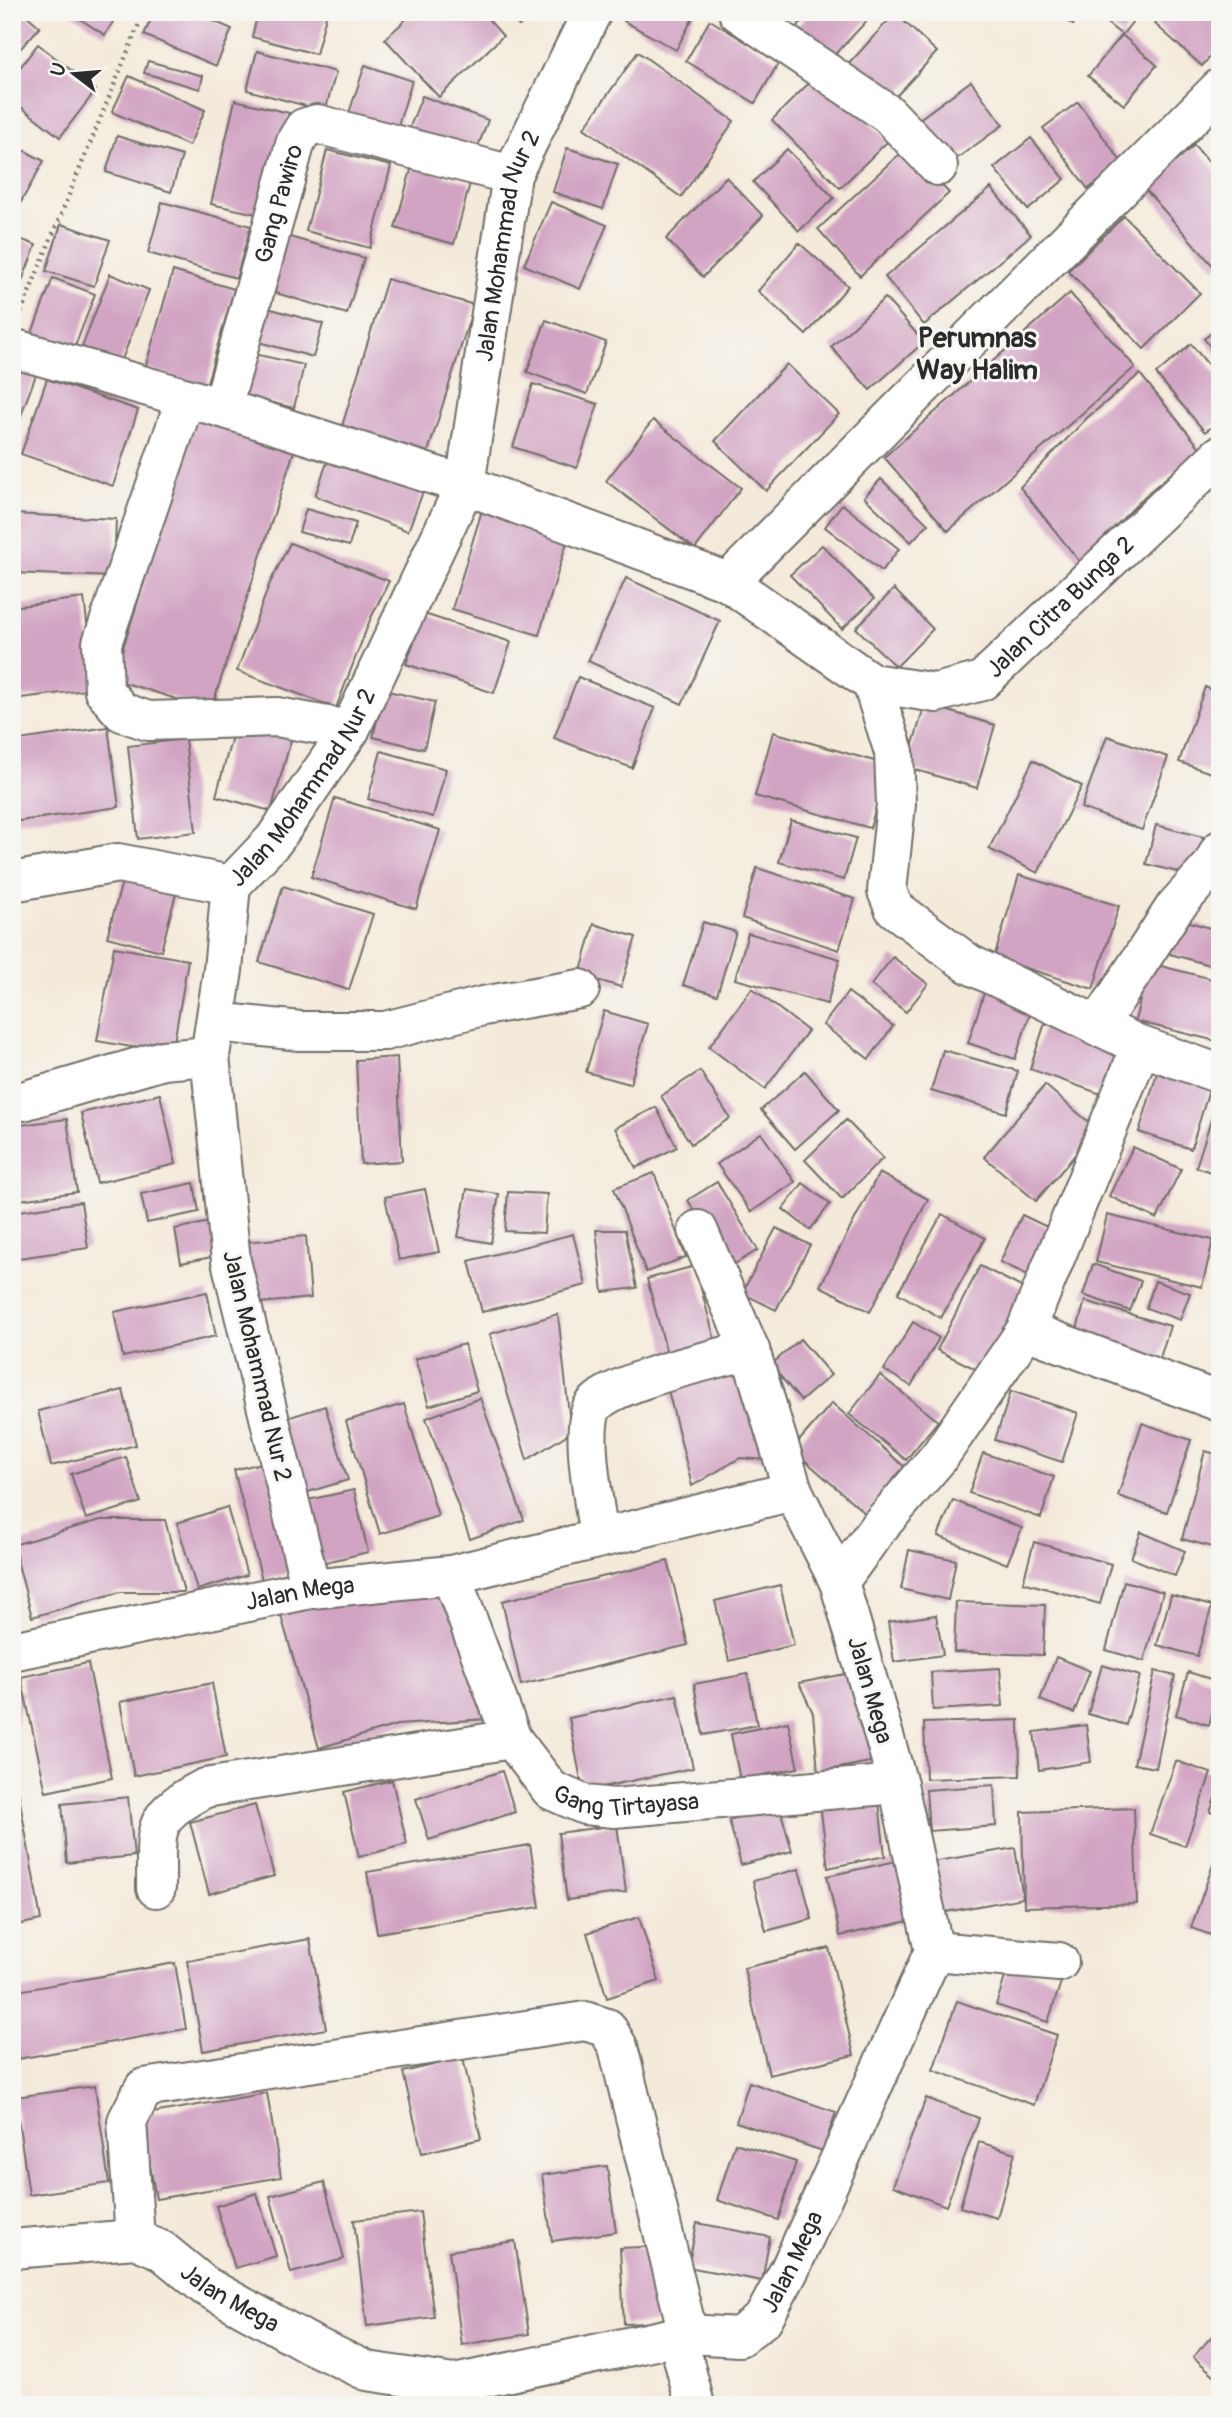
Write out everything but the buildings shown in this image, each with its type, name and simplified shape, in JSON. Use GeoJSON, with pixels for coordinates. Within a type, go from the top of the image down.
{"type":"FeatureCollection","features":[{"type":"Feature","properties":{"kind":"street","name":"Jalan Mohammad Nur 2"},"geometry":{"type":"LineString","coordinates":[[310,1589],[231,1261],[213,1039],[231,885],[274,840],[350,730],[465,485],[512,175],[592,12]]}},
{"type":"Feature","properties":{"kind":"street"},"geometry":{"type":"LineString","coordinates":[[738,12],[888,114],[938,166]]}},
{"type":"Feature","properties":{"kind":"street"},"geometry":{"type":"LineString","coordinates":[[728,582],[1220,88]]}},
{"type":"Feature","properties":{"kind":"street","name":"Gang Pawiro"},"geometry":{"type":"LineString","coordinates":[[222,408],[296,141],[304,128],[317,124],[512,175]]}},
{"type":"Feature","properties":{"kind":"street"},"geometry":{"type":"LineString","coordinates":[[15,334],[185,400],[222,408],[465,485],[728,582],[872,682],[894,752],[896,804],[887,891],[894,908],[968,964],[1097,1027],[1220,1074]]}},
{"type":"Feature","properties":{"kind":"street"},"geometry":{"type":"LineString","coordinates":[[185,400],[103,643],[104,691],[122,712],[148,720],[276,718],[350,730]]}},
{"type":"Feature","properties":{"kind":"street","name":"Jalan Citra Bunga 2"},"geometry":{"type":"LineString","coordinates":[[872,682],[936,693],[982,681],[1220,455]]}},
{"type":"Feature","properties":{"kind":"street"},"geometry":{"type":"LineString","coordinates":[[1097,1027],[1175,907],[1212,866],[1220,850]]}},
{"type":"Feature","properties":{"kind":"street"},"geometry":{"type":"LineString","coordinates":[[12,881],[118,863],[231,885]]}},
{"type":"Feature","properties":{"kind":"street"},"geometry":{"type":"LineString","coordinates":[[23,1101],[163,1060],[213,1039],[300,1031],[385,1031],[483,1006],[580,989]]}},
{"type":"Feature","properties":{"kind":"street"},"geometry":{"type":"LineString","coordinates":[[839,1582],[877,1529],[939,1457],[1026,1330],[1141,1046]]}},
{"type":"Feature","properties":{"kind":"street","name":"Jalan Mega"},"geometry":{"type":"LineString","coordinates":[[12,2249],[135,2239],[161,2249],[205,2286],[312,2345],[367,2371],[454,2384],[683,2336],[739,2337],[763,2319],[790,2269],[934,1951],[898,1784],[839,1582],[793,1491],[750,1350],[698,1230]]}},
{"type":"Feature","properties":{"kind":"street"},"geometry":{"type":"LineString","coordinates":[[1026,1330],[1220,1402]]}},
{"type":"Feature","properties":{"kind":"street"},"geometry":{"type":"LineString","coordinates":[[599,1538],[587,1428],[592,1407],[606,1396],[656,1374],[750,1350]]}},
{"type":"Feature","properties":{"kind":"street","name":"Jalan Mega"},"geometry":{"type":"LineString","coordinates":[[12,1651],[310,1589],[451,1574],[793,1491]]}},
{"type":"Feature","properties":{"kind":"street","name":"Gang Tirtayasa"},"geometry":{"type":"LineString","coordinates":[[451,1574],[512,1739],[551,1790],[585,1805],[614,1808],[898,1784]]}},
{"type":"Feature","properties":{"kind":"street"},"geometry":{"type":"LineString","coordinates":[[156,1888],[158,1826],[167,1811],[178,1801],[205,1788],[512,1739]]}},
{"type":"Feature","properties":{"kind":"street"},"geometry":{"type":"LineString","coordinates":[[934,1951],[1059,1962]]}},
{"type":"Feature","properties":{"kind":"street"},"geometry":{"type":"LineString","coordinates":[[135,2239],[127,2121],[144,2088],[585,2021],[607,2028],[618,2047],[683,2336],[695,2405]]}},
{"type":"Feature","properties":{"kind":"path"},"geometry":{"type":"LineString","coordinates":[[15,334],[144,12]]}},
{"type":"Feature","properties":{"kind":"district","name":"Perumnas Way Halim"},"geometry":{"type":"Point","coordinates":[977,354]}}]}
